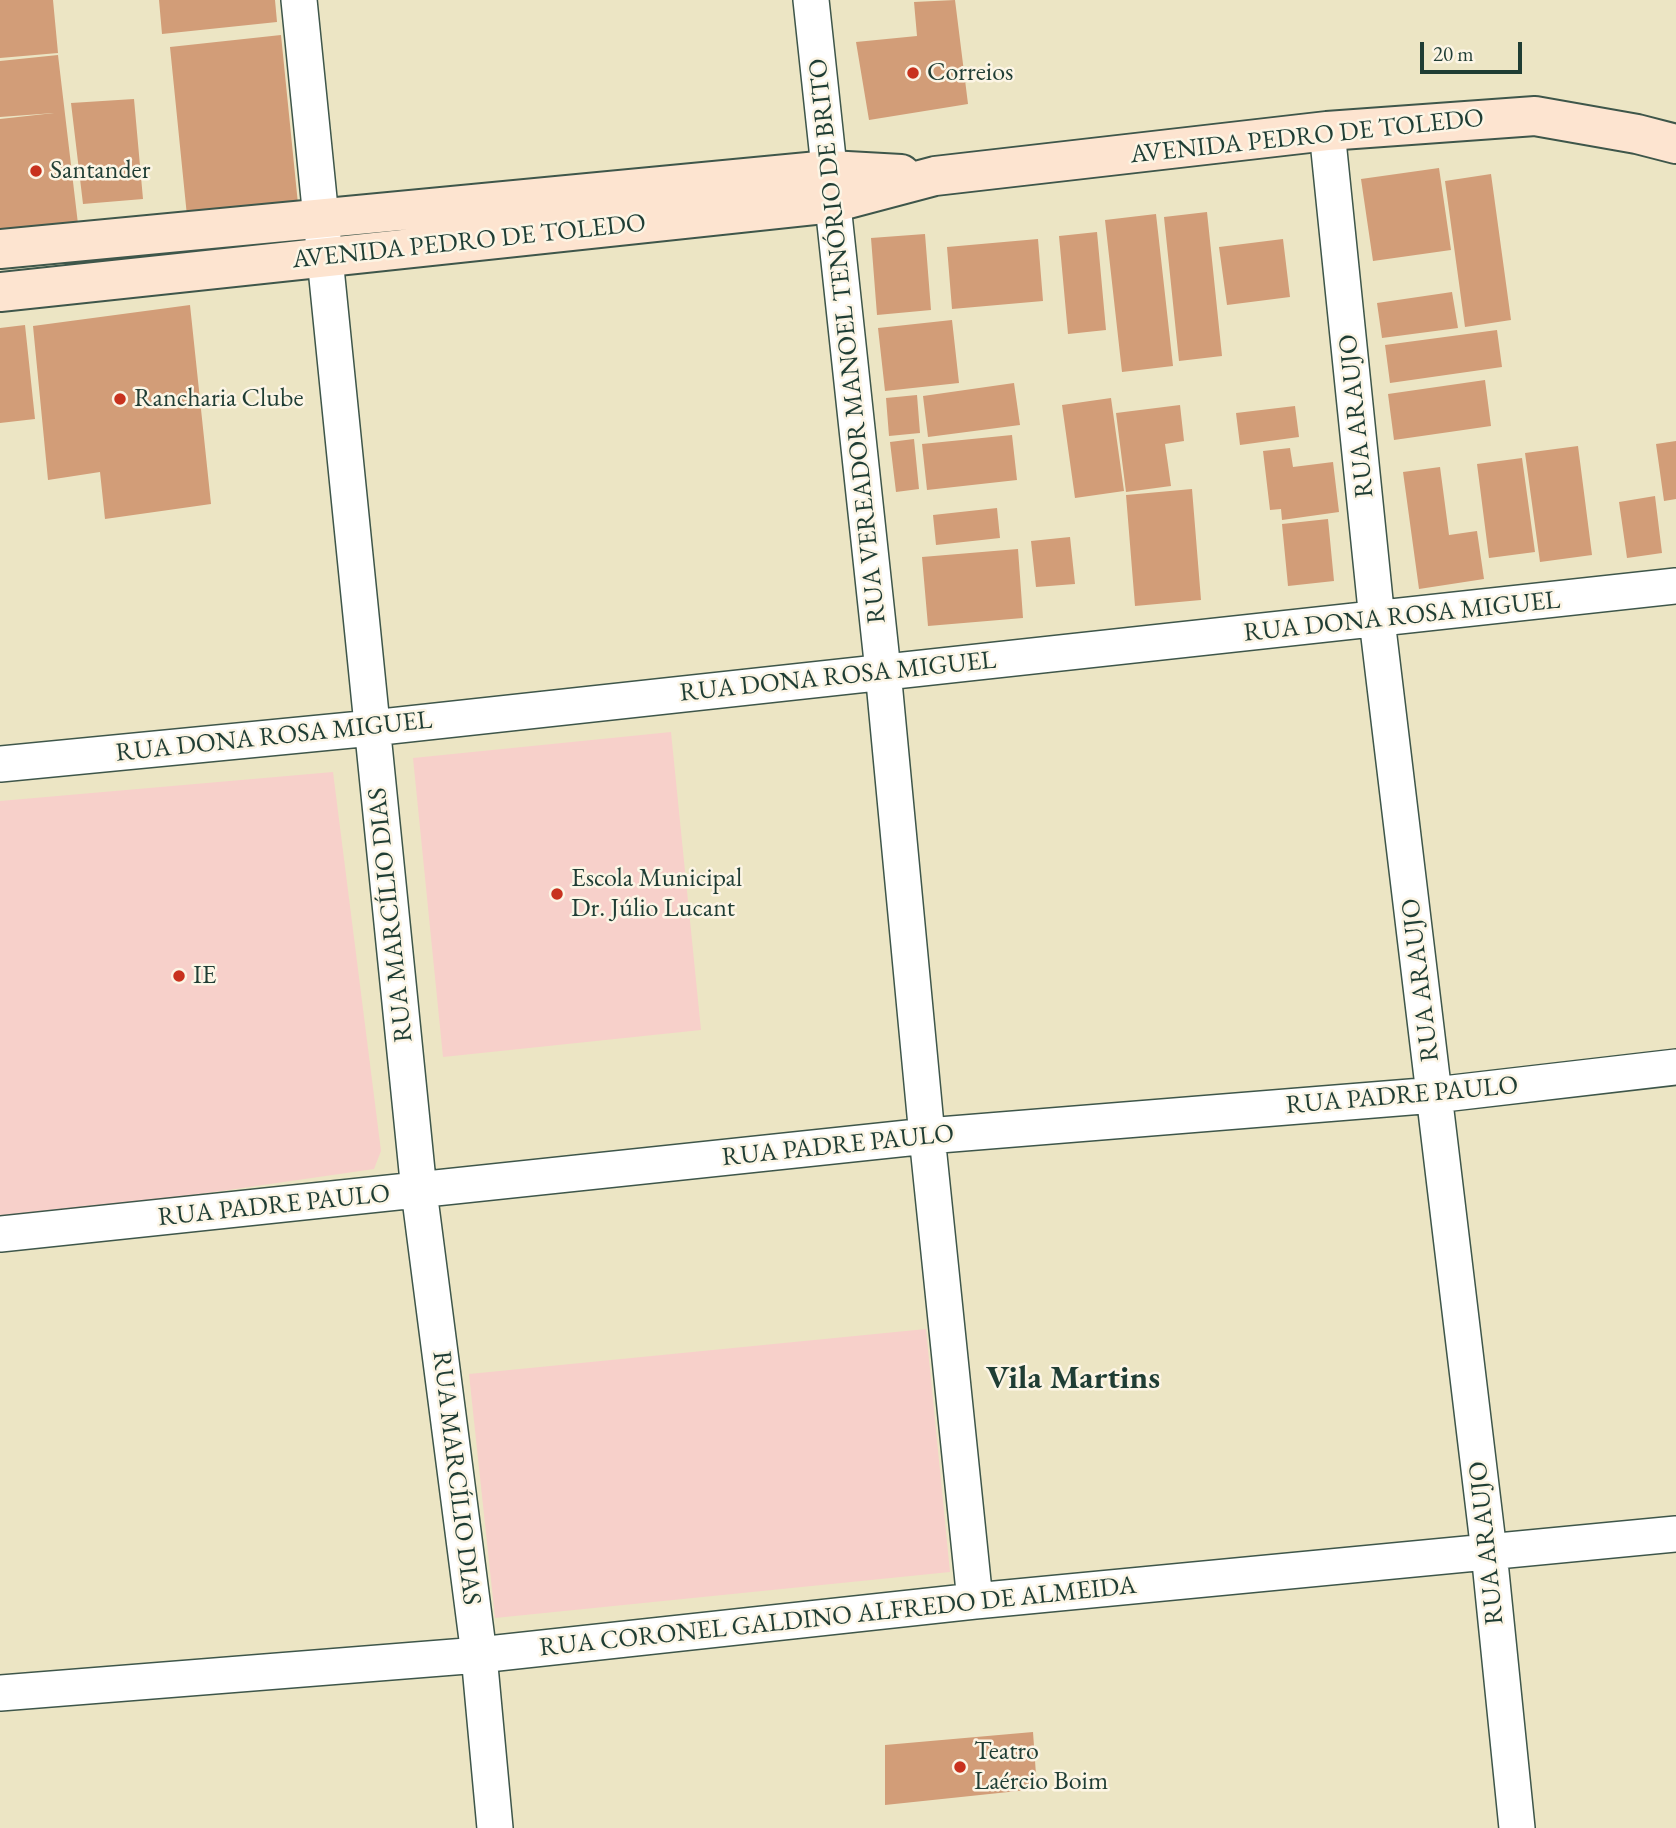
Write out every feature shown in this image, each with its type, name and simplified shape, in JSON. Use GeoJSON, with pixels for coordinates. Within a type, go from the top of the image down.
{"type":"FeatureCollection","features":[{"type":"Feature","properties":{"kind":"main road","name":"AVENIDA PEDRO DE TOLEDO"},"geometry":{"type":"LineString","coordinates":[[0,249],[319,218],[831,186],[1327,131],[1535,116],[1637,134],[1676,144]]}},
{"type":"Feature","properties":{"kind":"main road","name":"AVENIDA PEDRO DE TOLEDO"},"geometry":{"type":"LineString","coordinates":[[0,292],[326,257],[831,186]]}},
{"type":"Feature","properties":{"kind":"street","name":"RUA MARCÍLIO DIAS"},"geometry":{"type":"LineString","coordinates":[[299,0],[419,1191],[479,1656],[495,1828]]}},
{"type":"Feature","properties":{"kind":"street","name":"RUA VEREADOR MANOEL TENÓRIO DE BRITO"},"geometry":{"type":"LineString","coordinates":[[811,0],[883,671],[975,1601]]}},
{"type":"Feature","properties":{"kind":"street","name":"RUA ARAUJO"},"geometry":{"type":"LineString","coordinates":[[1327,131],[1377,620],[1489,1552],[1517,1828]]}},
{"type":"Feature","properties":{"kind":"street","name":"RUA DONA ROSA MIGUEL"},"geometry":{"type":"LineString","coordinates":[[0,764],[372,728],[1676,586]]}},
{"type":"Feature","properties":{"kind":"street","name":"RUA PADRE PAULO"},"geometry":{"type":"LineString","coordinates":[[0,1234],[927,1136],[1435,1094],[1676,1068]]}},
{"type":"Feature","properties":{"kind":"street","name":"RUA CORONEL GALDINO ALFREDO DE ALMEIDA"},"geometry":{"type":"LineString","coordinates":[[0,1693],[479,1656],[975,1601],[1676,1534]]}},
{"type":"Feature","properties":{"kind":"shaded area","name":"Escola Municipal Dr. Júlio Lucant"},"geometry":{"type":"Polygon","coordinates":[[[671,732],[701,1030],[443,1057],[413,758],[671,732]]]}},
{"type":"Feature","properties":{"kind":"shaded area","name":"IE"},"geometry":{"type":"Polygon","coordinates":[[[333,772],[381,1151],[374,1169],[0,1223],[0,801],[333,772]]]}},
{"type":"Feature","properties":{"kind":"shaded area"},"geometry":{"type":"Polygon","coordinates":[[[926,1329],[950,1572],[495,1618],[469,1374],[926,1329]]]}},
{"type":"Feature","properties":{"kind":"building"},"geometry":{"type":"Polygon","coordinates":[[[0,0],[53,0],[58,53],[0,58],[0,0]]]}},
{"type":"Feature","properties":{"kind":"building"},"geometry":{"type":"Polygon","coordinates":[[[159,0],[275,0],[277,22],[162,34],[159,0]]]}},
{"type":"Feature","properties":{"kind":"building","name":"Correios"},"geometry":{"type":"Polygon","coordinates":[[[955,0],[968,104],[869,120],[856,42],[917,36],[914,2],[955,0]]]}},
{"type":"Feature","properties":{"kind":"building"},"geometry":{"type":"Polygon","coordinates":[[[281,35],[298,204],[187,216],[170,47],[281,35]]]}},
{"type":"Feature","properties":{"kind":"building","name":"Santander"},"geometry":{"type":"Polygon","coordinates":[[[58,55],[78,224],[0,232],[0,119],[54,113],[0,117],[0,61],[58,55]]]}},
{"type":"Feature","properties":{"kind":"building"},"geometry":{"type":"Polygon","coordinates":[[[134,99],[143,199],[83,204],[71,103],[134,99]]]}},
{"type":"Feature","properties":{"kind":"building"},"geometry":{"type":"Polygon","coordinates":[[[1439,168],[1451,250],[1373,261],[1361,179],[1439,168]]]}},
{"type":"Feature","properties":{"kind":"building"},"geometry":{"type":"Polygon","coordinates":[[[1491,174],[1511,320],[1465,327],[1445,181],[1491,174]]]}},
{"type":"Feature","properties":{"kind":"building"},"geometry":{"type":"Polygon","coordinates":[[[1207,212],[1222,356],[1179,361],[1164,217],[1207,212]]]}},
{"type":"Feature","properties":{"kind":"building"},"geometry":{"type":"Polygon","coordinates":[[[1156,214],[1173,366],[1122,372],[1105,220],[1156,214]]]}},
{"type":"Feature","properties":{"kind":"building"},"geometry":{"type":"Polygon","coordinates":[[[1097,232],[1106,330],[1068,334],[1059,236],[1097,232]]]}},
{"type":"Feature","properties":{"kind":"building"},"geometry":{"type":"Polygon","coordinates":[[[925,234],[931,310],[877,315],[871,238],[925,234]]]}},
{"type":"Feature","properties":{"kind":"building"},"geometry":{"type":"Polygon","coordinates":[[[1038,239],[1043,301],[952,309],[947,247],[1038,239]]]}},
{"type":"Feature","properties":{"kind":"building"},"geometry":{"type":"Polygon","coordinates":[[[1283,239],[1290,297],[1227,305],[1219,247],[1283,239]]]}},
{"type":"Feature","properties":{"kind":"building"},"geometry":{"type":"Polygon","coordinates":[[[1452,292],[1458,328],[1382,338],[1377,303],[1452,292]]]}},
{"type":"Feature","properties":{"kind":"building","name":"Rancharia Clube"},"geometry":{"type":"Polygon","coordinates":[[[190,305],[211,504],[105,519],[100,472],[48,480],[33,326],[190,305]]]}},
{"type":"Feature","properties":{"kind":"building"},"geometry":{"type":"Polygon","coordinates":[[[952,320],[959,383],[885,391],[878,328],[952,320]]]}},
{"type":"Feature","properties":{"kind":"building"},"geometry":{"type":"Polygon","coordinates":[[[25,325],[35,419],[0,423],[0,328],[25,325]]]}},
{"type":"Feature","properties":{"kind":"building"},"geometry":{"type":"Polygon","coordinates":[[[1497,330],[1502,367],[1390,383],[1385,345],[1497,330]]]}},
{"type":"Feature","properties":{"kind":"building"},"geometry":{"type":"Polygon","coordinates":[[[1485,380],[1491,426],[1394,440],[1388,394],[1485,380]]]}},
{"type":"Feature","properties":{"kind":"building"},"geometry":{"type":"Polygon","coordinates":[[[1014,383],[1020,425],[928,437],[923,396],[1014,383]]]}},
{"type":"Feature","properties":{"kind":"building"},"geometry":{"type":"Polygon","coordinates":[[[917,395],[920,433],[889,436],[886,398],[917,395]]]}},
{"type":"Feature","properties":{"kind":"building"},"geometry":{"type":"Polygon","coordinates":[[[1111,398],[1124,491],[1075,498],[1062,405],[1111,398]]]}},
{"type":"Feature","properties":{"kind":"building"},"geometry":{"type":"Polygon","coordinates":[[[1180,405],[1184,441],[1165,444],[1171,486],[1126,492],[1116,413],[1180,405]]]}},
{"type":"Feature","properties":{"kind":"building"},"geometry":{"type":"Polygon","coordinates":[[[1295,406],[1299,437],[1240,445],[1236,413],[1295,406]]]}},
{"type":"Feature","properties":{"kind":"building"},"geometry":{"type":"Polygon","coordinates":[[[1012,435],[1017,480],[927,490],[922,444],[1012,435]]]}},
{"type":"Feature","properties":{"kind":"building"},"geometry":{"type":"Polygon","coordinates":[[[914,439],[919,489],[896,492],[890,442],[914,439]]]}},
{"type":"Feature","properties":{"kind":"building"},"geometry":{"type":"Polygon","coordinates":[[[1676,441],[1676,499],[1664,501],[1656,444],[1676,441]]]}},
{"type":"Feature","properties":{"kind":"building"},"geometry":{"type":"Polygon","coordinates":[[[1578,446],[1592,555],[1540,562],[1525,453],[1578,446]]]}},
{"type":"Feature","properties":{"kind":"building"},"geometry":{"type":"Polygon","coordinates":[[[1290,448],[1293,467],[1333,462],[1339,512],[1282,520],[1281,509],[1270,510],[1263,451],[1290,448]]]}},
{"type":"Feature","properties":{"kind":"building"},"geometry":{"type":"Polygon","coordinates":[[[1522,458],[1535,552],[1489,558],[1477,464],[1522,458]]]}},
{"type":"Feature","properties":{"kind":"building"},"geometry":{"type":"Polygon","coordinates":[[[1440,467],[1449,535],[1477,531],[1484,579],[1419,589],[1403,472],[1440,467]]]}},
{"type":"Feature","properties":{"kind":"building"},"geometry":{"type":"Polygon","coordinates":[[[1192,489],[1201,600],[1135,606],[1126,495],[1192,489]]]}},
{"type":"Feature","properties":{"kind":"building"},"geometry":{"type":"Polygon","coordinates":[[[1655,496],[1662,553],[1627,558],[1619,502],[1655,496]]]}},
{"type":"Feature","properties":{"kind":"building"},"geometry":{"type":"Polygon","coordinates":[[[997,508],[1000,538],[936,545],[933,515],[997,508]]]}},
{"type":"Feature","properties":{"kind":"building"},"geometry":{"type":"Polygon","coordinates":[[[1328,519],[1334,581],[1288,586],[1282,524],[1328,519]]]}},
{"type":"Feature","properties":{"kind":"building"},"geometry":{"type":"Polygon","coordinates":[[[1070,537],[1075,584],[1036,587],[1031,541],[1070,537]]]}},
{"type":"Feature","properties":{"kind":"building"},"geometry":{"type":"Polygon","coordinates":[[[1018,549],[1023,618],[928,626],[922,557],[1018,549]]]}},
{"type":"Feature","properties":{"kind":"building","name":"Teatro Laércio Boim"},"geometry":{"type":"Polygon","coordinates":[[[1033,1732],[1037,1789],[885,1805],[885,1745],[1033,1732]]]}},
{"type":"Feature","properties":{"kind":"place","name":"Correios"},"geometry":{"type":"Point","coordinates":[913,73]}},
{"type":"Feature","properties":{"kind":"place","name":"Santander"},"geometry":{"type":"Point","coordinates":[36,171]}},
{"type":"Feature","properties":{"kind":"place","name":"Rancharia Clube"},"geometry":{"type":"Point","coordinates":[120,399]}},
{"type":"Feature","properties":{"kind":"place","name":"Escola Municipal Dr. Júlio Lucant"},"geometry":{"type":"Point","coordinates":[557,894]}},
{"type":"Feature","properties":{"kind":"place","name":"IE"},"geometry":{"type":"Point","coordinates":[179,976]}},
{"type":"Feature","properties":{"kind":"place","name":"Teatro Laércio Boim"},"geometry":{"type":"Point","coordinates":[960,1767]}},
{"type":"Feature","properties":{"kind":"district","name":"Vila Martins"},"geometry":{"type":"Point","coordinates":[1073,1379]}}]}
